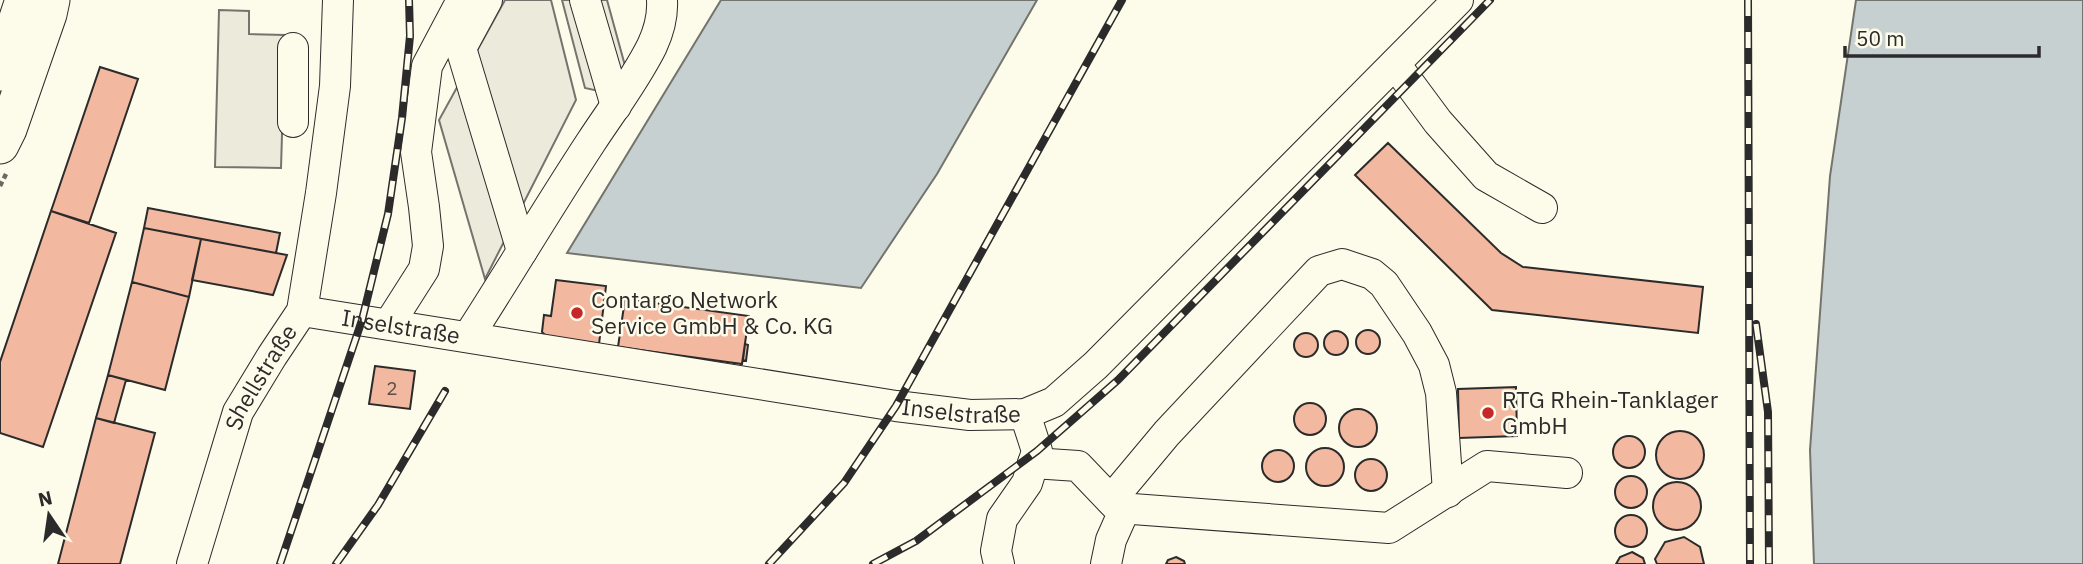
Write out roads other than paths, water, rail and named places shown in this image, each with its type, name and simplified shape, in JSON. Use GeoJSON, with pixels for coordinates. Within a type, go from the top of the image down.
{"type":"FeatureCollection","features":[{"type":"Feature","properties":{"kind":"main road"},"geometry":{"type":"LineString","coordinates":[[0,72],[24,0]]}},
{"type":"Feature","properties":{"kind":"main road"},"geometry":{"type":"LineString","coordinates":[[0,145],[8,129],[51,0]]}},
{"type":"Feature","properties":{"kind":"street","name":"Shellstraße"},"geometry":{"type":"LineString","coordinates":[[192,564],[238,412],[302,311],[335,86],[338,0]]}},
{"type":"Feature","properties":{"kind":"street"},"geometry":{"type":"LineString","coordinates":[[389,324],[424,268],[428,246],[416,152],[427,66],[462,0]]}},
{"type":"Feature","properties":{"kind":"street"},"geometry":{"type":"LineString","coordinates":[[487,0],[461,48],[522,251]]}},
{"type":"Feature","properties":{"kind":"street"},"geometry":{"type":"LineString","coordinates":[[586,0],[616,106]]}},
{"type":"Feature","properties":{"kind":"street"},"geometry":{"type":"LineString","coordinates":[[468,337],[651,48],[663,13],[662,0]]}},
{"type":"Feature","properties":{"kind":"street","name":"Inselstraße"},"geometry":{"type":"LineString","coordinates":[[302,311],[896,406],[970,415],[1025,414],[1054,402],[1096,365],[1458,0]]}},
{"type":"Feature","properties":{"kind":"street"},"geometry":{"type":"LineString","coordinates":[[293,48],[293,122]]}},
{"type":"Feature","properties":{"kind":"street"},"geometry":{"type":"LineString","coordinates":[[1395,64],[1438,122],[1486,176],[1542,208]]}},
{"type":"Feature","properties":{"kind":"street"},"geometry":{"type":"LineString","coordinates":[[293,86],[335,86]]}},
{"type":"Feature","properties":{"kind":"street"},"geometry":{"type":"LineString","coordinates":[[1115,504],[1167,433],[1319,271],[1342,264],[1372,274],[1384,284],[1417,333],[1434,365],[1441,393],[1448,492]]}},
{"type":"Feature","properties":{"kind":"street"},"geometry":{"type":"LineString","coordinates":[[999,564],[996,551],[1002,519],[1027,483],[1037,452],[1025,414]]}},
{"type":"Feature","properties":{"kind":"street"},"geometry":{"type":"LineString","coordinates":[[1033,463],[1078,466],[1124,513],[1111,540],[1106,564]]}},
{"type":"Feature","properties":{"kind":"street"},"geometry":{"type":"LineString","coordinates":[[1115,504],[1389,528],[1487,467],[1567,473]]}},
{"type":"Feature","properties":{"kind":"railway"},"geometry":{"type":"LineString","coordinates":[[280,564],[362,320],[388,214],[402,118],[410,36],[409,0]]}},
{"type":"Feature","properties":{"kind":"railway"},"geometry":{"type":"LineString","coordinates":[[769,564],[844,483],[896,406],[1122,0]]}},
{"type":"Feature","properties":{"kind":"railway"},"geometry":{"type":"LineString","coordinates":[[873,564],[916,541],[1037,451],[1118,380],[1490,0]]}},
{"type":"Feature","properties":{"kind":"railway"},"geometry":{"type":"LineString","coordinates":[[1748,0],[1750,564]]}},
{"type":"Feature","properties":{"kind":"railway"},"geometry":{"type":"LineString","coordinates":[[1756,324],[1768,412],[1769,564]]}},
{"type":"Feature","properties":{"kind":"railway"},"geometry":{"type":"LineString","coordinates":[[336,564],[378,505],[445,391]]}},
{"type":"Feature","properties":{"kind":"place","name":"Contargo Network Service GmbH & Co. KG"},"geometry":{"type":"Point","coordinates":[577,313]}},
{"type":"Feature","properties":{"kind":"place","name":"RTG Rhein-Tanklager GmbH"},"geometry":{"type":"Point","coordinates":[1488,413]}}]}
